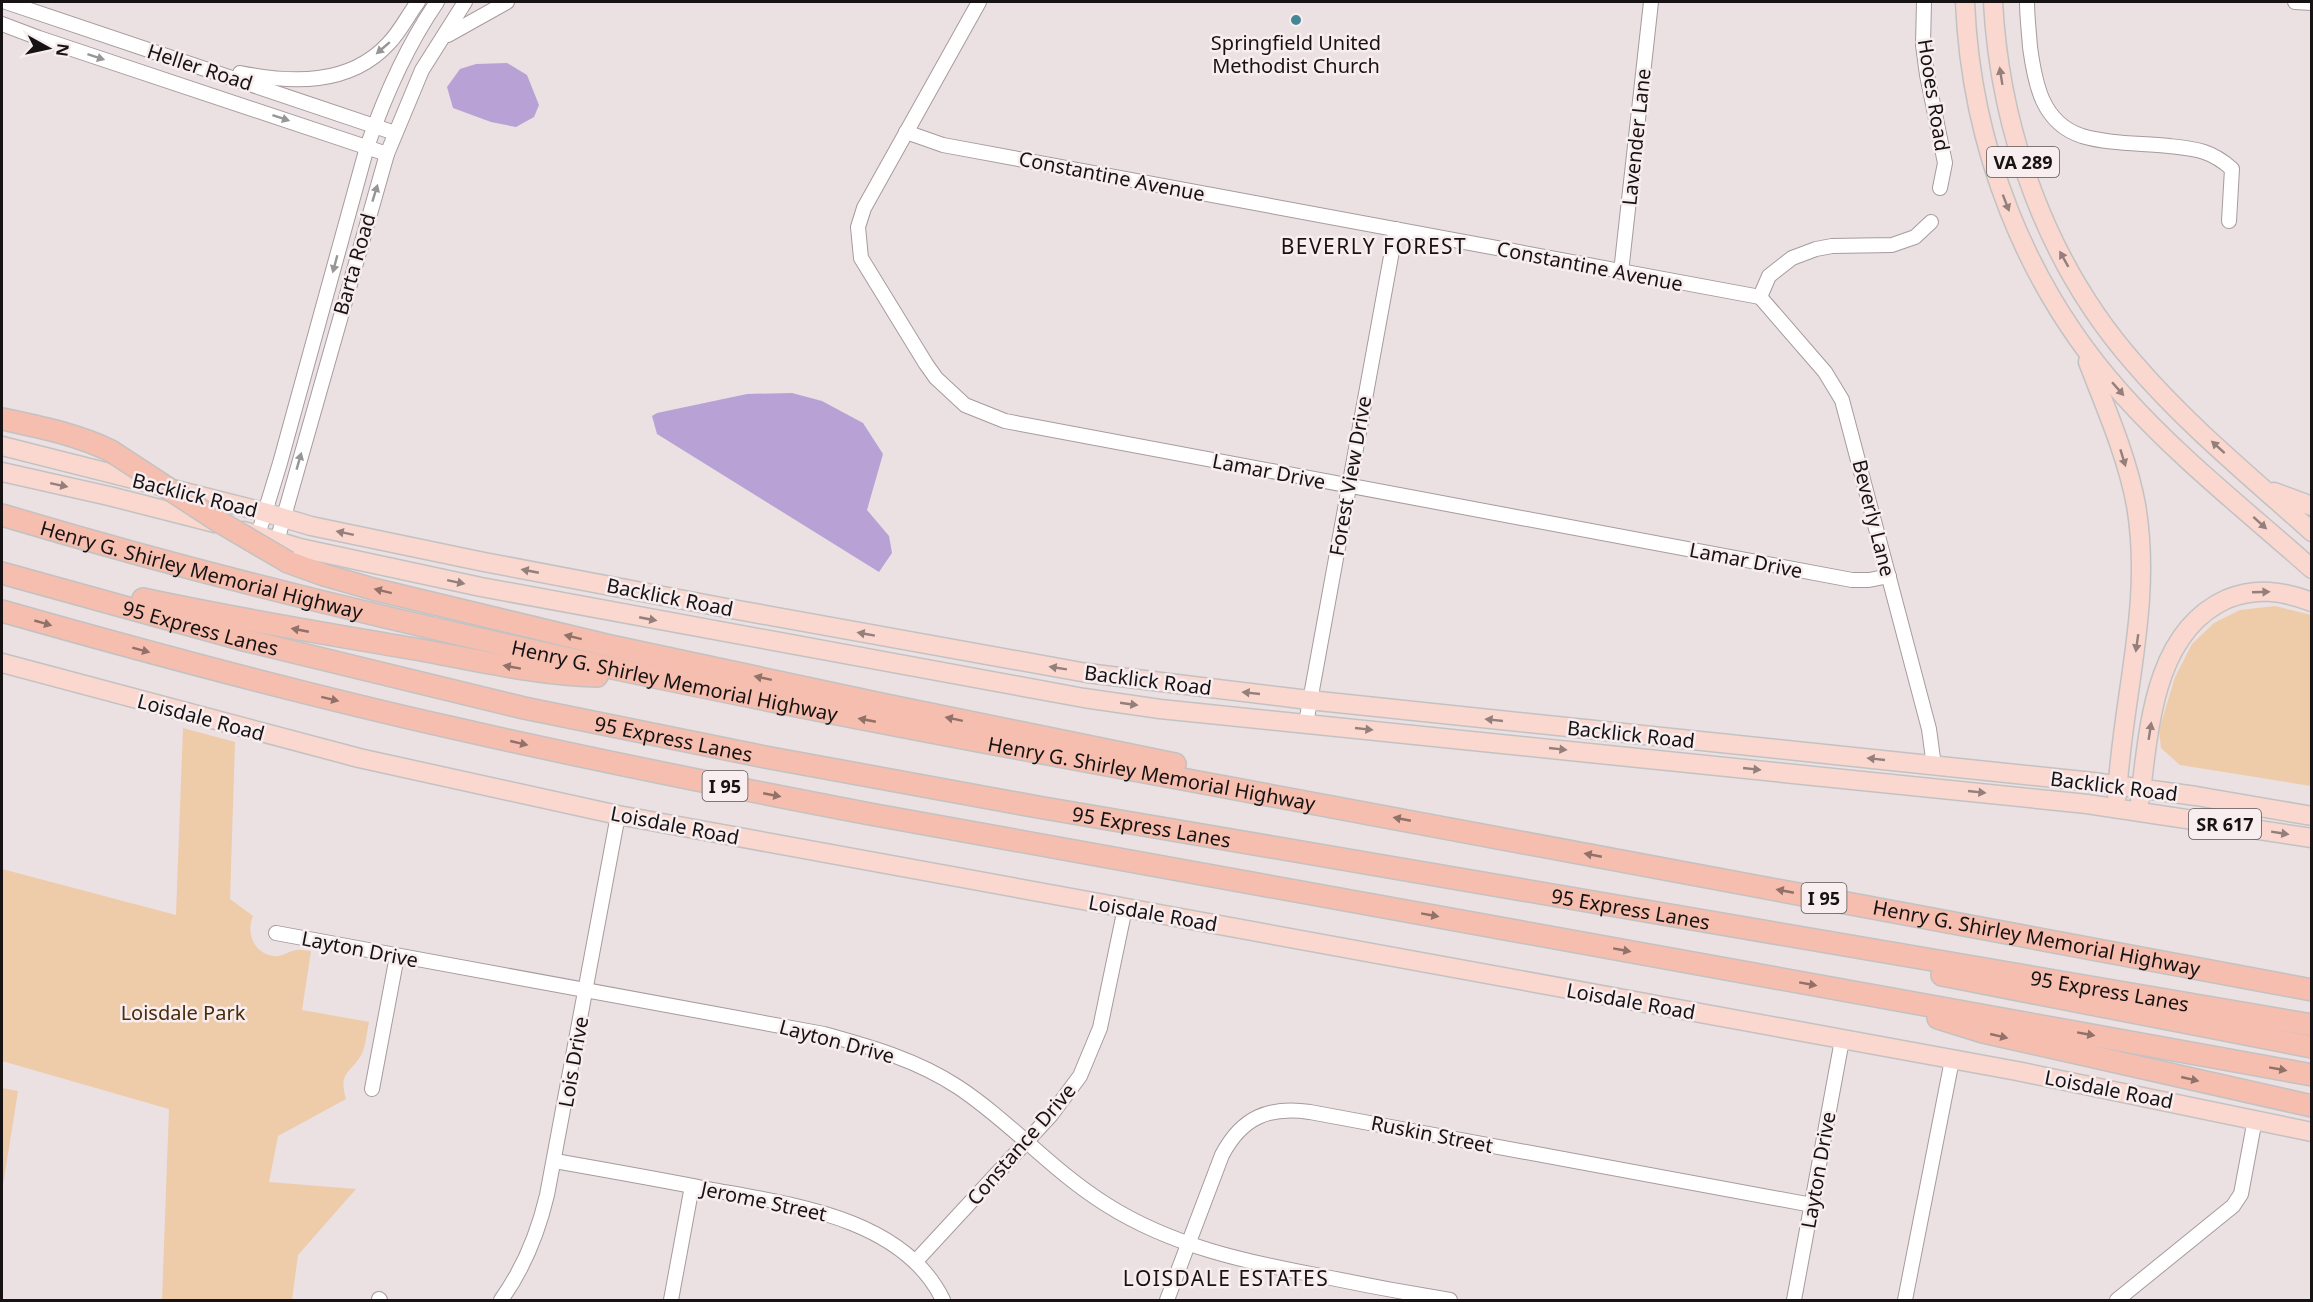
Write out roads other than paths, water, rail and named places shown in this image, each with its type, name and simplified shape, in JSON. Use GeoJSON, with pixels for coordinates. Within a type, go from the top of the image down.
{"type":"FeatureCollection","features":[{"type":"Feature","properties":{"kind":"highway"},"geometry":{"type":"LineString","coordinates":[[2,419],[73,435],[111,451],[218,521],[304,569],[594,642],[896,708],[1155,759],[1297,800]]}},
{"type":"Feature","properties":{"kind":"highway","name":"Henry G. Shirley Memorial Highway"},"geometry":{"type":"LineString","coordinates":[[2,515],[312,600],[501,645],[654,678],[964,739],[2312,990]]}},
{"type":"Feature","properties":{"kind":"highway"},"geometry":{"type":"LineString","coordinates":[[2,571],[197,611],[526,670],[565,675],[654,678]]}},
{"type":"Feature","properties":{"kind":"highway","name":"95 Express Lanes"},"geometry":{"type":"LineString","coordinates":[[2,571],[240,639],[513,705],[765,757],[1026,805],[2312,1025]]}},
{"type":"Feature","properties":{"kind":"highway","name":"I 95"},"geometry":{"type":"LineString","coordinates":[[2,611],[266,683],[446,727],[655,772],[870,814],[2312,1075]]}},
{"type":"Feature","properties":{"kind":"highway"},"geometry":{"type":"LineString","coordinates":[[1817,940],[1909,968],[2312,1047]]}},
{"type":"Feature","properties":{"kind":"highway"},"geometry":{"type":"LineString","coordinates":[[2276,983],[2312,984]]}},
{"type":"Feature","properties":{"kind":"highway"},"geometry":{"type":"LineString","coordinates":[[1863,994],[1983,1032],[2312,1106]]}},
{"type":"Feature","properties":{"kind":"main road","name":"VA 289"},"geometry":{"type":"LineString","coordinates":[[1965,2],[1974,86],[1988,149],[2001,190],[2036,271],[2082,344],[2108,379],[2152,426],[2312,570]]}},
{"type":"Feature","properties":{"kind":"main road","name":"VA 289"},"geometry":{"type":"LineString","coordinates":[[1993,2],[2001,74],[2012,126],[2034,196],[2061,254],[2093,310],[2133,362],[2176,408],[2312,532]]}},
{"type":"Feature","properties":{"kind":"main road"},"geometry":{"type":"LineString","coordinates":[[2082,344],[2127,468],[2136,505],[2140,542],[2139,627],[2120,754],[2116,808]]}},
{"type":"Feature","properties":{"kind":"main road","name":"Backlick Road"},"geometry":{"type":"LineString","coordinates":[[2,446],[311,526],[484,562],[1014,661],[1162,683],[1309,700],[2117,786],[2312,816]]}},
{"type":"Feature","properties":{"kind":"main road","name":"Backlick Road"},"geometry":{"type":"LineString","coordinates":[[2,472],[109,496],[300,548],[493,589],[1011,687],[1160,708],[2116,808],[2312,838]]}},
{"type":"Feature","properties":{"kind":"main road"},"geometry":{"type":"LineString","coordinates":[[2261,486],[2312,506]]}},
{"type":"Feature","properties":{"kind":"main road"},"geometry":{"type":"LineString","coordinates":[[2139,811],[2159,689],[2174,651],[2192,625],[2216,605],[2244,593],[2279,592],[2312,602]]}},
{"type":"Feature","properties":{"kind":"main road","name":"Loisdale Road"},"geometry":{"type":"LineString","coordinates":[[2,663],[81,686],[359,758],[618,815],[1952,1060],[2312,1132]]}},
{"type":"Feature","properties":{"kind":"street","name":"Heller Road"},"geometry":{"type":"LineString","coordinates":[[6,2],[394,133]]}},
{"type":"Feature","properties":{"kind":"street"},"geometry":{"type":"LineString","coordinates":[[188,62],[278,80],[317,80],[361,64],[382,50],[419,2]]}},
{"type":"Feature","properties":{"kind":"street"},"geometry":{"type":"LineString","coordinates":[[411,47],[419,2]]}},
{"type":"Feature","properties":{"kind":"street","name":"Barta Road"},"geometry":{"type":"LineString","coordinates":[[258,535],[374,126],[421,26],[437,2]]}},
{"type":"Feature","properties":{"kind":"street","name":"Barta Road"},"geometry":{"type":"LineString","coordinates":[[277,541],[394,133],[422,70],[465,2]]}},
{"type":"Feature","properties":{"kind":"street"},"geometry":{"type":"LineString","coordinates":[[441,40],[460,26],[507,2]]}},
{"type":"Feature","properties":{"kind":"street","name":"Lamar Drive"},"geometry":{"type":"LineString","coordinates":[[979,2],[864,208],[858,227],[859,248],[867,269],[926,364],[956,398],[976,411],[1005,422],[1852,580],[1869,580],[1889,576]]}},
{"type":"Feature","properties":{"kind":"street","name":"Lavender Lane"},"geometry":{"type":"LineString","coordinates":[[1621,272],[1651,2]]}},
{"type":"Feature","properties":{"kind":"street","name":"Hooes Road"},"geometry":{"type":"LineString","coordinates":[[1924,2],[1923,45],[1945,163],[1940,188]]}},
{"type":"Feature","properties":{"kind":"street"},"geometry":{"type":"LineString","coordinates":[[2027,2],[2037,89],[2042,102],[2060,124],[2090,138],[2202,150],[2220,158],[2232,169],[2229,221]]}},
{"type":"Feature","properties":{"kind":"street"},"geometry":{"type":"LineString","coordinates":[[2295,2],[2312,3]]}},
{"type":"Feature","properties":{"kind":"street","name":"Heller Road"},"geometry":{"type":"LineString","coordinates":[[2,24],[387,154]]}},
{"type":"Feature","properties":{"kind":"street","name":"Constantine Avenue"},"geometry":{"type":"LineString","coordinates":[[906,132],[943,145],[1760,297]]}},
{"type":"Feature","properties":{"kind":"street"},"geometry":{"type":"LineString","coordinates":[[1760,297],[1769,276],[1792,258],[1832,246],[1892,245],[1915,237],[1931,222]]}},
{"type":"Feature","properties":{"kind":"street","name":"Forest View Drive"},"geometry":{"type":"LineString","coordinates":[[1306,723],[1396,229]]}},
{"type":"Feature","properties":{"kind":"street","name":"Beverly Lane"},"geometry":{"type":"LineString","coordinates":[[1760,297],[1825,372],[1842,400],[1929,729],[1934,766]]}},
{"type":"Feature","properties":{"kind":"street","name":"Lois Drive"},"geometry":{"type":"LineString","coordinates":[[501,1300],[524,1264],[541,1221],[555,1161],[618,815]]}},
{"type":"Feature","properties":{"kind":"street","name":"Constance Drive"},"geometry":{"type":"LineString","coordinates":[[916,1261],[1026,1143],[1064,1099],[1080,1076],[1092,1051],[1106,1004],[1125,908]]}},
{"type":"Feature","properties":{"kind":"street","name":"Layton Drive"},"geometry":{"type":"LineString","coordinates":[[276,933],[824,1034],[880,1049],[919,1065],[958,1087],[988,1109],[1065,1176],[1108,1206],[1145,1226],[1188,1244],[1248,1263],[1396,1296],[1450,1300]]}},
{"type":"Feature","properties":{"kind":"street"},"geometry":{"type":"LineString","coordinates":[[372,1089],[397,956]]}},
{"type":"Feature","properties":{"kind":"street","name":"Layton Drive"},"geometry":{"type":"LineString","coordinates":[[1794,1300],[1842,1040]]}},
{"type":"Feature","properties":{"kind":"street"},"geometry":{"type":"LineString","coordinates":[[1905,1300],[1952,1060]]}},
{"type":"Feature","properties":{"kind":"street","name":"Ruskin Street"},"geometry":{"type":"LineString","coordinates":[[1167,1300],[1222,1155],[1230,1140],[1253,1119],[1285,1109],[1812,1204]]}},
{"type":"Feature","properties":{"kind":"street"},"geometry":{"type":"LineString","coordinates":[[2117,1300],[2233,1206],[2241,1194],[2255,1119]]}},
{"type":"Feature","properties":{"kind":"street","name":"Jerome Street"},"geometry":{"type":"LineString","coordinates":[[555,1161],[793,1205],[835,1217],[886,1241],[916,1261],[943,1300]]}},
{"type":"Feature","properties":{"kind":"street"},"geometry":{"type":"LineString","coordinates":[[671,1300],[692,1186]]}},
{"type":"Feature","properties":{"kind":"place","name":"Springfield United Methodist Church"},"geometry":{"type":"Point","coordinates":[1296,20]}},
{"type":"Feature","properties":{"kind":"district","name":"BEVERLY FOREST"},"geometry":{"type":"Point","coordinates":[1374,246]}},
{"type":"Feature","properties":{"kind":"district","name":"LOISDALE ESTATES"},"geometry":{"type":"Point","coordinates":[1226,1278]}},
{"type":"Feature","properties":{"kind":"park label","name":"Loisdale Park"},"geometry":{"type":"Point","coordinates":[183,1012]}}]}
